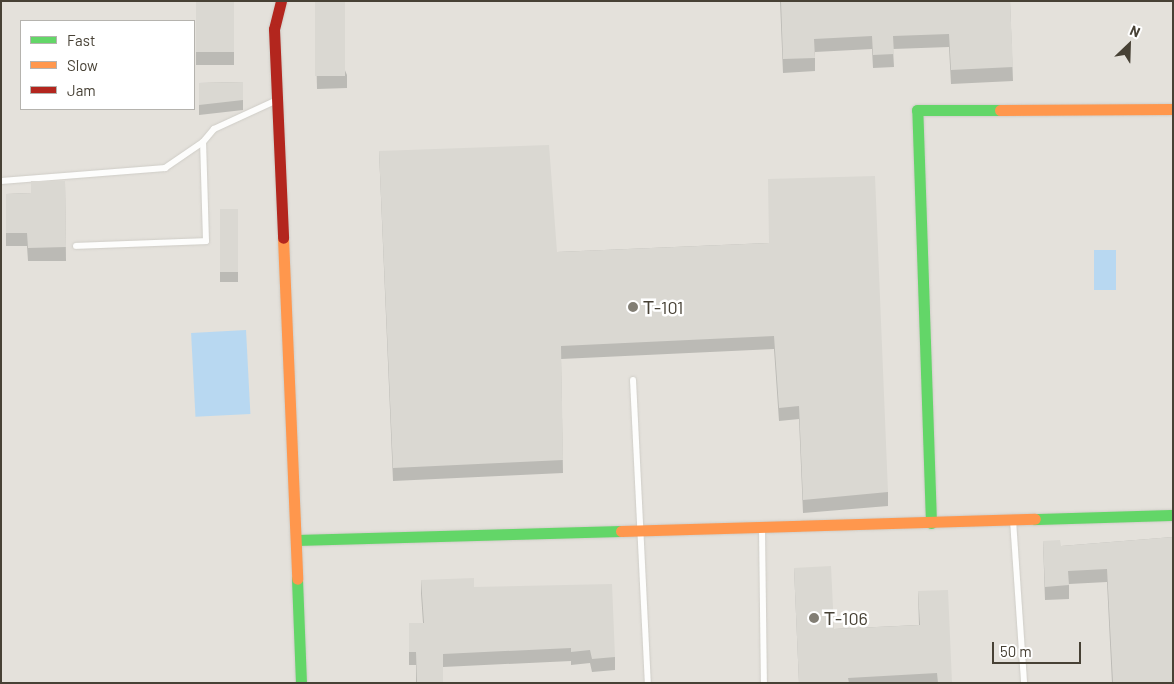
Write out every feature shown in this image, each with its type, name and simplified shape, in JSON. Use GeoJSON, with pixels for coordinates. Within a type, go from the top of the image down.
{"type":"FeatureCollection","features":[{"type":"Feature","properties":{"kind":"street"},"geometry":{"type":"LineString","coordinates":[[281,1],[274,29],[301,683]]}},
{"type":"Feature","properties":{"kind":"street"},"geometry":{"type":"LineString","coordinates":[[931,523],[917,110],[1173,109]]}},
{"type":"Feature","properties":{"kind":"street"},"geometry":{"type":"LineString","coordinates":[[296,540],[931,523],[1013,516],[1173,515]]}},
{"type":"Feature","properties":{"kind":"lane"},"geometry":{"type":"LineString","coordinates":[[1,180],[165,168],[202,142],[214,129],[278,100]]}},
{"type":"Feature","properties":{"kind":"lane"},"geometry":{"type":"LineString","coordinates":[[76,246],[206,241],[202,142]]}},
{"type":"Feature","properties":{"kind":"lane"},"geometry":{"type":"LineString","coordinates":[[634,380],[648,683]]}},
{"type":"Feature","properties":{"kind":"lane"},"geometry":{"type":"LineString","coordinates":[[1013,516],[1024,683]]}},
{"type":"Feature","properties":{"kind":"lane"},"geometry":{"type":"LineString","coordinates":[[762,527],[764,683]]}},
{"type":"Feature","properties":{"kind":"shaded area"},"geometry":{"type":"Polygon","coordinates":[[[1,1],[1173,1],[1173,683],[1,683],[1,1]]]}},
{"type":"Feature","properties":{"kind":"water"},"geometry":{"type":"Polygon","coordinates":[[[1094,250],[1116,250],[1116,290],[1094,290],[1094,250]]]}},
{"type":"Feature","properties":{"kind":"water"},"geometry":{"type":"Polygon","coordinates":[[[246,330],[250,414],[195,417],[191,333],[246,330]]]}},
{"type":"Feature","properties":{"kind":"building"},"geometry":{"type":"Polygon","coordinates":[[[196,1],[234,1],[234,52],[196,52],[196,1]]]}},
{"type":"Feature","properties":{"kind":"building"},"geometry":{"type":"Polygon","coordinates":[[[315,1],[345,1],[345,76],[315,76],[315,1]]]}},
{"type":"Feature","properties":{"kind":"building"},"geometry":{"type":"Polygon","coordinates":[[[781,1],[1010,1],[1013,67],[951,70],[949,34],[893,36],[894,54],[873,55],[872,36],[814,39],[815,58],[783,59],[781,1]]]}},
{"type":"Feature","properties":{"kind":"building"},"geometry":{"type":"Polygon","coordinates":[[[243,82],[243,100],[199,105],[199,83],[243,82]]]}},
{"type":"Feature","properties":{"kind":"building","name":"Т-101"},"geometry":{"type":"Polygon","coordinates":[[[549,145],[557,252],[769,243],[768,179],[875,176],[888,492],[803,500],[799,406],[779,408],[774,336],[561,346],[563,460],[393,468],[379,151],[549,145]]]}},
{"type":"Feature","properties":{"kind":"building"},"geometry":{"type":"Polygon","coordinates":[[[31,181],[65,181],[66,247],[28,248],[27,233],[6,233],[6,194],[31,193],[31,181]]]}},
{"type":"Feature","properties":{"kind":"building"},"geometry":{"type":"Polygon","coordinates":[[[220,209],[238,209],[238,272],[220,272],[220,209]]]}},
{"type":"Feature","properties":{"kind":"building"},"geometry":{"type":"Polygon","coordinates":[[[1173,537],[1173,683],[1113,683],[1107,569],[1068,571],[1069,585],[1045,587],[1043,541],[1060,540],[1061,546],[1173,537]]]}},
{"type":"Feature","properties":{"kind":"building","name":"Т-106"},"geometry":{"type":"Polygon","coordinates":[[[831,566],[834,629],[920,625],[918,591],[948,590],[952,683],[938,683],[937,673],[848,678],[849,683],[799,683],[794,568],[831,566]]]}},
{"type":"Feature","properties":{"kind":"building"},"geometry":{"type":"Polygon","coordinates":[[[474,578],[474,587],[612,584],[615,657],[592,659],[590,650],[571,652],[571,648],[443,654],[443,683],[417,683],[416,652],[409,652],[409,623],[424,623],[421,580],[474,578]]]}},
{"type":"Feature","properties":{"kind":"traffic: fast"},"geometry":{"type":"LineString","coordinates":[[931,523],[917,110],[1000,110]]}},
{"type":"Feature","properties":{"kind":"traffic: fast"},"geometry":{"type":"LineString","coordinates":[[1035,519],[1173,515]]}},
{"type":"Feature","properties":{"kind":"traffic: fast"},"geometry":{"type":"LineString","coordinates":[[296,540],[621,531]]}},
{"type":"Feature","properties":{"kind":"traffic: fast"},"geometry":{"type":"LineString","coordinates":[[297,579],[301,683]]}},
{"type":"Feature","properties":{"kind":"traffic: slow"},"geometry":{"type":"LineString","coordinates":[[1000,110],[1173,109]]}},
{"type":"Feature","properties":{"kind":"traffic: slow"},"geometry":{"type":"LineString","coordinates":[[283,238],[297,579]]}},
{"type":"Feature","properties":{"kind":"traffic: slow"},"geometry":{"type":"LineString","coordinates":[[621,531],[1035,519]]}},
{"type":"Feature","properties":{"kind":"traffic: jam"},"geometry":{"type":"LineString","coordinates":[[281,1],[274,29],[283,238]]}},
{"type":"Feature","properties":{"kind":"place","name":"Т-101"},"geometry":{"type":"Point","coordinates":[633,307]}},
{"type":"Feature","properties":{"kind":"place","name":"Т-106"},"geometry":{"type":"Point","coordinates":[814,618]}}]}
